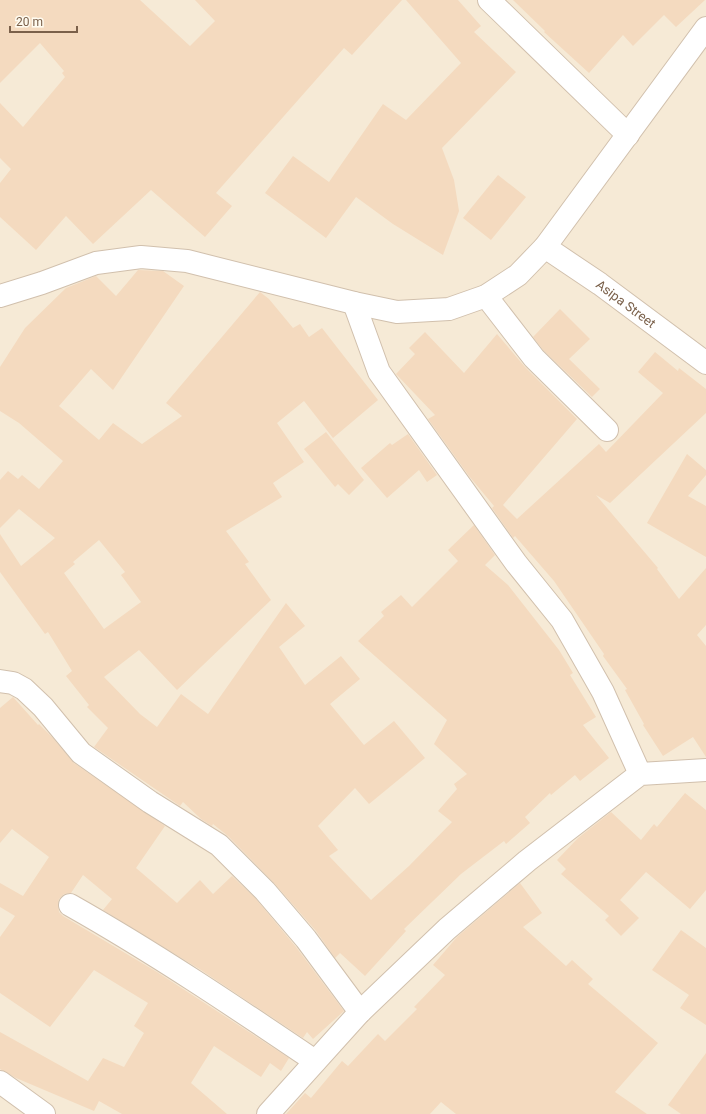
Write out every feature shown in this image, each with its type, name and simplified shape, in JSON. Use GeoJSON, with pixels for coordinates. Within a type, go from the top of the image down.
{"type":"FeatureCollection","features":[{"type":"Feature","properties":{"kind":"street"},"geometry":{"type":"LineString","coordinates":[[488,0],[628,135]]}},
{"type":"Feature","properties":{"kind":"street"},"geometry":{"type":"LineString","coordinates":[[0,296],[42,283],[96,263],[141,257],[187,261],[354,303],[397,312],[449,309],[486,296],[518,275],[545,247],[706,28]]}},
{"type":"Feature","properties":{"kind":"street","name":"Asipa Street"},"geometry":{"type":"LineString","coordinates":[[545,247],[600,284],[706,363]]}},
{"type":"Feature","properties":{"kind":"street"},"geometry":{"type":"LineString","coordinates":[[486,296],[534,358],[607,430]]}},
{"type":"Feature","properties":{"kind":"street"},"geometry":{"type":"LineString","coordinates":[[354,303],[379,372],[516,563],[562,620],[603,692],[640,774]]}},
{"type":"Feature","properties":{"kind":"street"},"geometry":{"type":"LineString","coordinates":[[0,681],[13,683],[24,689],[42,707],[81,753],[150,802],[219,845],[265,891],[301,933],[360,1012]]}},
{"type":"Feature","properties":{"kind":"street"},"geometry":{"type":"LineString","coordinates":[[268,1114],[360,1012],[447,929],[527,861],[640,774],[706,770]]}},
{"type":"Feature","properties":{"kind":"street"},"geometry":{"type":"LineString","coordinates":[[70,905],[129,938],[194,979],[315,1062]]}},
{"type":"Feature","properties":{"kind":"street"},"geometry":{"type":"LineString","coordinates":[[0,1082],[44,1114]]}},
{"type":"Feature","properties":{"kind":"shaded area"},"geometry":{"type":"Polygon","coordinates":[[[0,0],[706,0],[706,1114],[0,1114],[0,0]]]}},
{"type":"Feature","properties":{"kind":"building"},"geometry":{"type":"Polygon","coordinates":[[[0,0],[140,0],[190,46],[215,21],[195,0],[402,0],[352,55],[344,48],[216,193],[232,206],[205,237],[151,190],[93,244],[66,216],[36,250],[0,217],[0,183],[11,169],[0,158],[0,103],[23,127],[65,77],[62,73],[64,71],[40,43],[0,83],[0,0]]]}},
{"type":"Feature","properties":{"kind":"building"},"geometry":{"type":"Polygon","coordinates":[[[406,0],[458,0],[481,26],[474,32],[516,72],[442,148],[454,180],[459,211],[443,255],[393,224],[356,197],[326,238],[265,193],[293,156],[329,182],[383,104],[406,120],[461,63],[406,0]]]}},
{"type":"Feature","properties":{"kind":"building"},"geometry":{"type":"Polygon","coordinates":[[[513,0],[705,0],[676,27],[664,15],[633,46],[623,35],[589,73],[544,32],[545,31],[513,0]]]}},
{"type":"Feature","properties":{"kind":"building"},"geometry":{"type":"Polygon","coordinates":[[[498,175],[526,197],[491,240],[463,218],[498,175]]]}},
{"type":"Feature","properties":{"kind":"building"},"geometry":{"type":"Polygon","coordinates":[[[138,270],[163,271],[184,286],[113,390],[91,369],[59,406],[99,440],[113,423],[142,444],[182,416],[166,403],[260,292],[269,299],[293,328],[300,324],[309,337],[322,328],[378,400],[333,438],[304,401],[277,423],[304,462],[273,483],[282,497],[226,531],[249,562],[245,564],[271,600],[177,690],[139,650],[104,677],[140,714],[157,727],[181,694],[208,714],[286,603],[305,626],[279,647],[305,685],[341,656],[360,679],[330,704],[364,745],[394,721],[425,758],[369,804],[355,788],[318,826],[338,850],[329,856],[371,900],[409,866],[452,822],[438,811],[457,789],[454,784],[467,774],[434,744],[447,720],[358,641],[384,616],[381,612],[401,595],[412,607],[458,561],[448,550],[474,525],[495,555],[485,565],[508,585],[559,650],[573,673],[570,675],[596,717],[583,725],[609,758],[580,781],[575,775],[551,795],[550,793],[525,817],[530,823],[506,844],[504,841],[461,874],[404,929],[406,931],[365,976],[340,953],[335,958],[316,931],[274,883],[228,836],[213,824],[212,826],[201,819],[183,802],[180,806],[94,747],[108,728],[87,707],[89,705],[66,676],[72,671],[48,632],[45,634],[0,572],[0,534],[21,566],[55,538],[19,509],[0,528],[0,480],[8,471],[18,479],[22,475],[39,489],[63,461],[19,423],[0,411],[0,367],[25,328],[66,288],[96,276],[116,296],[138,270]],[[99,540],[73,562],[75,564],[64,573],[104,629],[141,602],[121,575],[125,572],[99,540]]]}},
{"type":"Feature","properties":{"kind":"building"},"geometry":{"type":"Polygon","coordinates":[[[560,309],[590,339],[569,359],[600,389],[592,397],[543,350],[533,337],[560,309]]]}},
{"type":"Feature","properties":{"kind":"building"},"geometry":{"type":"Polygon","coordinates":[[[425,332],[464,373],[497,334],[525,367],[577,419],[503,505],[517,519],[599,444],[606,452],[663,393],[638,372],[655,352],[678,371],[679,368],[706,389],[706,413],[610,503],[596,495],[658,568],[657,569],[679,599],[706,568],[706,625],[697,635],[706,646],[706,757],[693,737],[663,756],[643,725],[644,724],[625,690],[627,689],[603,656],[604,654],[554,581],[515,536],[513,538],[492,508],[494,506],[469,476],[428,419],[435,415],[396,374],[415,354],[409,348],[425,332]]]}},
{"type":"Feature","properties":{"kind":"building"},"geometry":{"type":"Polygon","coordinates":[[[326,432],[364,480],[349,495],[338,484],[335,487],[304,449],[326,432]]]}},
{"type":"Feature","properties":{"kind":"building"},"geometry":{"type":"Polygon","coordinates":[[[408,434],[437,475],[427,482],[419,470],[387,498],[361,468],[390,443],[392,445],[408,434]]]}},
{"type":"Feature","properties":{"kind":"building"},"geometry":{"type":"Polygon","coordinates":[[[687,454],[706,470],[706,475],[688,496],[706,506],[706,557],[647,523],[687,454]]]}},
{"type":"Feature","properties":{"kind":"building"},"geometry":{"type":"Polygon","coordinates":[[[13,697],[38,725],[39,724],[52,737],[74,763],[165,826],[136,868],[177,903],[200,880],[213,894],[232,876],[256,899],[296,947],[344,1011],[313,1039],[307,1032],[303,1038],[201,970],[103,910],[112,899],[83,875],[71,893],[64,894],[59,899],[59,912],[63,916],[157,972],[289,1058],[281,1071],[270,1063],[261,1077],[214,1046],[191,1083],[227,1114],[122,1114],[99,1101],[94,1111],[16,1078],[0,1069],[0,1032],[88,1081],[103,1058],[124,1067],[144,1033],[134,1026],[148,1003],[94,970],[50,1027],[0,993],[0,937],[15,916],[0,907],[0,883],[23,896],[49,857],[12,829],[0,843],[0,708],[13,697]]]}},
{"type":"Feature","properties":{"kind":"building"},"geometry":{"type":"Polygon","coordinates":[[[685,793],[706,810],[706,890],[690,909],[646,872],[620,900],[639,918],[621,936],[605,920],[609,916],[561,874],[566,869],[557,860],[578,838],[611,812],[641,840],[654,824],[657,827],[685,793]]]}},
{"type":"Feature","properties":{"kind":"building"},"geometry":{"type":"Polygon","coordinates":[[[520,883],[542,913],[523,927],[566,966],[572,960],[593,979],[588,984],[658,1043],[615,1092],[647,1114],[456,1114],[441,1102],[430,1114],[286,1114],[305,1093],[311,1098],[342,1061],[348,1066],[378,1034],[385,1041],[417,1009],[414,1007],[445,975],[433,965],[457,937],[520,883]]]}},
{"type":"Feature","properties":{"kind":"building"},"geometry":{"type":"Polygon","coordinates":[[[681,930],[706,948],[706,1025],[680,1008],[689,995],[652,970],[681,930]]]}},
{"type":"Feature","properties":{"kind":"building"},"geometry":{"type":"Polygon","coordinates":[[[706,1053],[706,1114],[681,1114],[668,1105],[706,1053]]]}}]}
